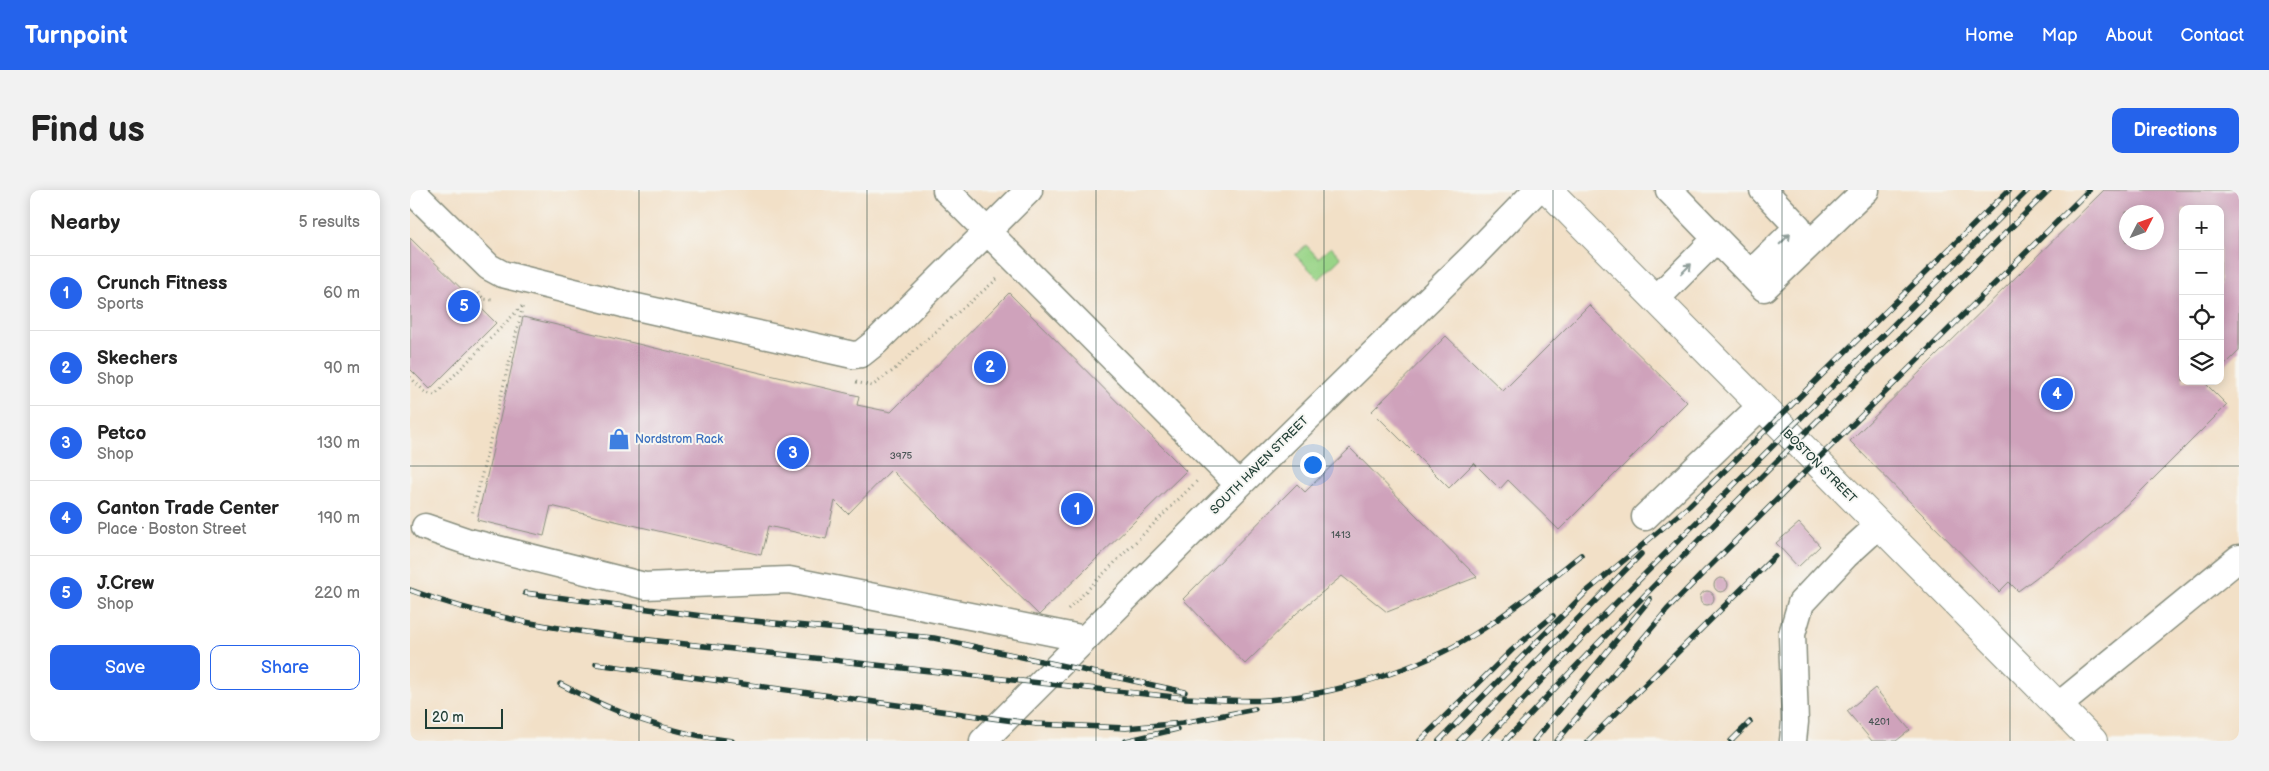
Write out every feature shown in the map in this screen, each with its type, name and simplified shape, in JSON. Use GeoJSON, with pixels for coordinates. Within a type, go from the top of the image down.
{"type":"FeatureCollection","features":[{"type":"Feature","properties":{"kind":"main road","name":"BOSTON STREET"},"geometry":{"type":"LineString","coordinates":[[1548,190],[2093,741]]}},
{"type":"Feature","properties":{"kind":"street"},"geometry":{"type":"LineString","coordinates":[[411,190],[490,267],[502,274],[624,304],[853,355],[861,354],[876,342],[1029,190]]}},
{"type":"Feature","properties":{"kind":"street"},"geometry":{"type":"LineString","coordinates":[[946,190],[1239,485]]}},
{"type":"Feature","properties":{"kind":"street","name":"SOUTH HAVEN STREET"},"geometry":{"type":"LineString","coordinates":[[983,741],[1239,485],[1473,256],[1537,190]]}},
{"type":"Feature","properties":{"kind":"street"},"geometry":{"type":"LineString","coordinates":[[1669,190],[1764,288],[1866,190]]}},
{"type":"Feature","properties":{"kind":"street"},"geometry":{"type":"LineString","coordinates":[[1751,273],[1798,227],[1763,190]]}},
{"type":"Feature","properties":{"kind":"street"},"geometry":{"type":"LineString","coordinates":[[1656,299],[1716,239]]}},
{"type":"Feature","properties":{"kind":"street"},"geometry":{"type":"LineString","coordinates":[[1645,517],[1761,406]]}},
{"type":"Feature","properties":{"kind":"street"},"geometry":{"type":"LineString","coordinates":[[1793,741],[1795,722],[1792,634],[1801,603],[1845,556],[1878,525]]}},
{"type":"Feature","properties":{"kind":"street"},"geometry":{"type":"LineString","coordinates":[[425,527],[466,541],[645,586],[789,580],[1085,639]]}},
{"type":"Feature","properties":{"kind":"street"},"geometry":{"type":"LineString","coordinates":[[2058,706],[2239,558]]}},
{"type":"Feature","properties":{"kind":"path"},"geometry":{"type":"LineString","coordinates":[[410,377],[426,393],[435,395],[524,305],[470,524]]}},
{"type":"Feature","properties":{"kind":"green space"},"geometry":{"type":"Polygon","coordinates":[[[1306,245],[1318,258],[1331,247],[1341,258],[1319,279],[1295,255],[1306,245]]]}},
{"type":"Feature","properties":{"kind":"building"},"geometry":{"type":"Polygon","coordinates":[[[2104,190],[2239,190],[2239,351],[2224,366],[2224,205],[2179,205],[2179,385],[2207,385],[2227,405],[2131,501],[2076,548],[2018,591],[2009,582],[1999,592],[1850,441],[2104,190]]]}},
{"type":"Feature","properties":{"kind":"building"},"geometry":{"type":"Polygon","coordinates":[[[410,238],[496,323],[430,389],[410,369],[410,238]]]}},
{"type":"Feature","properties":{"kind":"building"},"geometry":{"type":"Polygon","coordinates":[[[1009,293],[1186,471],[1039,615],[891,470],[848,514],[835,501],[826,539],[768,526],[761,555],[551,506],[544,536],[477,520],[523,317],[859,396],[857,405],[891,412],[1009,293]]]}},
{"type":"Feature","properties":{"kind":"building"},"geometry":{"type":"Polygon","coordinates":[[[1589,305],[1687,402],[1559,530],[1508,480],[1500,489],[1474,463],[1449,488],[1372,411],[1446,336],[1503,391],[1589,305]]]}},
{"type":"Feature","properties":{"kind":"building"},"geometry":{"type":"Polygon","coordinates":[[[1350,448],[1477,577],[1387,612],[1342,576],[1297,613],[1245,664],[1183,599],[1297,484],[1305,492],[1350,448]]]}},
{"type":"Feature","properties":{"kind":"building"},"geometry":{"type":"Polygon","coordinates":[[[1799,523],[1820,546],[1798,567],[1776,543],[1799,523]]]}},
{"type":"Feature","properties":{"kind":"building"},"geometry":{"type":"Polygon","coordinates":[[[1718,578],[1724,578],[1728,585],[1724,592],[1718,592],[1714,588],[1714,582],[1718,578]]]}},
{"type":"Feature","properties":{"kind":"building"},"geometry":{"type":"Polygon","coordinates":[[[1704,591],[1710,591],[1714,598],[1710,605],[1704,605],[1700,601],[1700,595],[1704,591]]]}},
{"type":"Feature","properties":{"kind":"building"},"geometry":{"type":"Polygon","coordinates":[[[1875,688],[1910,730],[1896,741],[1872,741],[1847,711],[1875,688]]]}},
{"type":"Feature","properties":{"kind":"railway"},"geometry":{"type":"LineString","coordinates":[[1439,741],[1586,592],[1689,506],[2009,190]]}},
{"type":"Feature","properties":{"kind":"railway"},"geometry":{"type":"LineString","coordinates":[[1484,741],[1592,627],[2028,190]]}},
{"type":"Feature","properties":{"kind":"railway"},"geometry":{"type":"LineString","coordinates":[[1505,741],[1707,532],[2049,190]]}},
{"type":"Feature","properties":{"kind":"railway"},"geometry":{"type":"LineString","coordinates":[[1557,741],[1667,610],[2089,190]]}},
{"type":"Feature","properties":{"kind":"railway"},"geometry":{"type":"LineString","coordinates":[[1459,741],[1641,554]]}},
{"type":"Feature","properties":{"kind":"railway"},"geometry":{"type":"LineString","coordinates":[[410,590],[451,604],[493,615],[535,624],[621,637],[1133,693],[1187,698],[1257,701],[1319,693],[1375,679],[1428,659],[1453,647],[1489,625],[1581,555]]}},
{"type":"Feature","properties":{"kind":"railway"},"geometry":{"type":"LineString","coordinates":[[1588,741],[1775,556]]}},
{"type":"Feature","properties":{"kind":"railway"},"geometry":{"type":"LineString","coordinates":[[525,593],[710,617],[934,638],[1185,692]]}},
{"type":"Feature","properties":{"kind":"railway"},"geometry":{"type":"LineString","coordinates":[[1534,741],[1650,599]]}},
{"type":"Feature","properties":{"kind":"railway"},"geometry":{"type":"LineString","coordinates":[[1420,741],[1512,650],[1553,616]]}},
{"type":"Feature","properties":{"kind":"railway"},"geometry":{"type":"LineString","coordinates":[[596,664],[1036,724],[1126,728],[1183,723],[1255,709]]}},
{"type":"Feature","properties":{"kind":"railway"},"geometry":{"type":"LineString","coordinates":[[560,684],[643,721],[686,733],[732,741]]}},
{"type":"Feature","properties":{"kind":"railway"},"geometry":{"type":"LineString","coordinates":[[1731,741],[1750,722]]}},
{"type":"Feature","properties":{"kind":"railway"},"geometry":{"type":"LineString","coordinates":[[1126,741],[1177,729]]}},
{"type":"Feature","properties":{"kind":"place","name":"J.Crew"},"geometry":{"type":"Point","coordinates":[464,306]}},
{"type":"Feature","properties":{"kind":"place","name":"Skechers"},"geometry":{"type":"Point","coordinates":[990,367]}},
{"type":"Feature","properties":{"kind":"place","name":"Canton Trade Center"},"geometry":{"type":"Point","coordinates":[2057,394]}},
{"type":"Feature","properties":{"kind":"place","name":"Nordstrom Rack"},"geometry":{"type":"Point","coordinates":[619,439]}},
{"type":"Feature","properties":{"kind":"place","name":"Petco"},"geometry":{"type":"Point","coordinates":[793,453]}},
{"type":"Feature","properties":{"kind":"place","name":"Crunch Fitness"},"geometry":{"type":"Point","coordinates":[1077,509]}}]}
